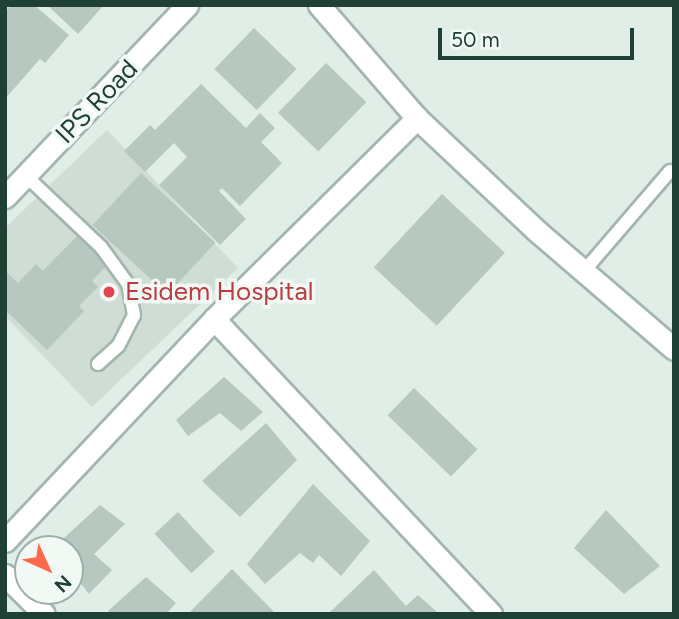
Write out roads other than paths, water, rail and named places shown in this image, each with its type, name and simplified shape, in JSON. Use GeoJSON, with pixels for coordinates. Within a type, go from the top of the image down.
{"type":"FeatureCollection","features":[{"type":"Feature","properties":{"kind":"street","name":"IPS Road"},"geometry":{"type":"LineString","coordinates":[[13,183],[187,5]]}},
{"type":"Feature","properties":{"kind":"street"},"geometry":{"type":"LineString","coordinates":[[319,5],[417,118],[584,271],[674,349]]}},
{"type":"Feature","properties":{"kind":"street"},"geometry":{"type":"LineString","coordinates":[[5,541],[215,318],[417,118]]}},
{"type":"Feature","properties":{"kind":"street"},"geometry":{"type":"LineString","coordinates":[[215,318],[491,614]]}},
{"type":"Feature","properties":{"kind":"street"},"geometry":{"type":"LineString","coordinates":[[5,575],[44,614]]}},
{"type":"Feature","properties":{"kind":"lane"},"geometry":{"type":"LineString","coordinates":[[584,271],[670,171]]}},
{"type":"Feature","properties":{"kind":"lane"},"geometry":{"type":"LineString","coordinates":[[13,183],[101,247],[128,284],[134,315],[118,346],[98,364]]}},
{"type":"Feature","properties":{"kind":"place","name":"Esidem Hospital"},"geometry":{"type":"Point","coordinates":[109,292]}}]}
